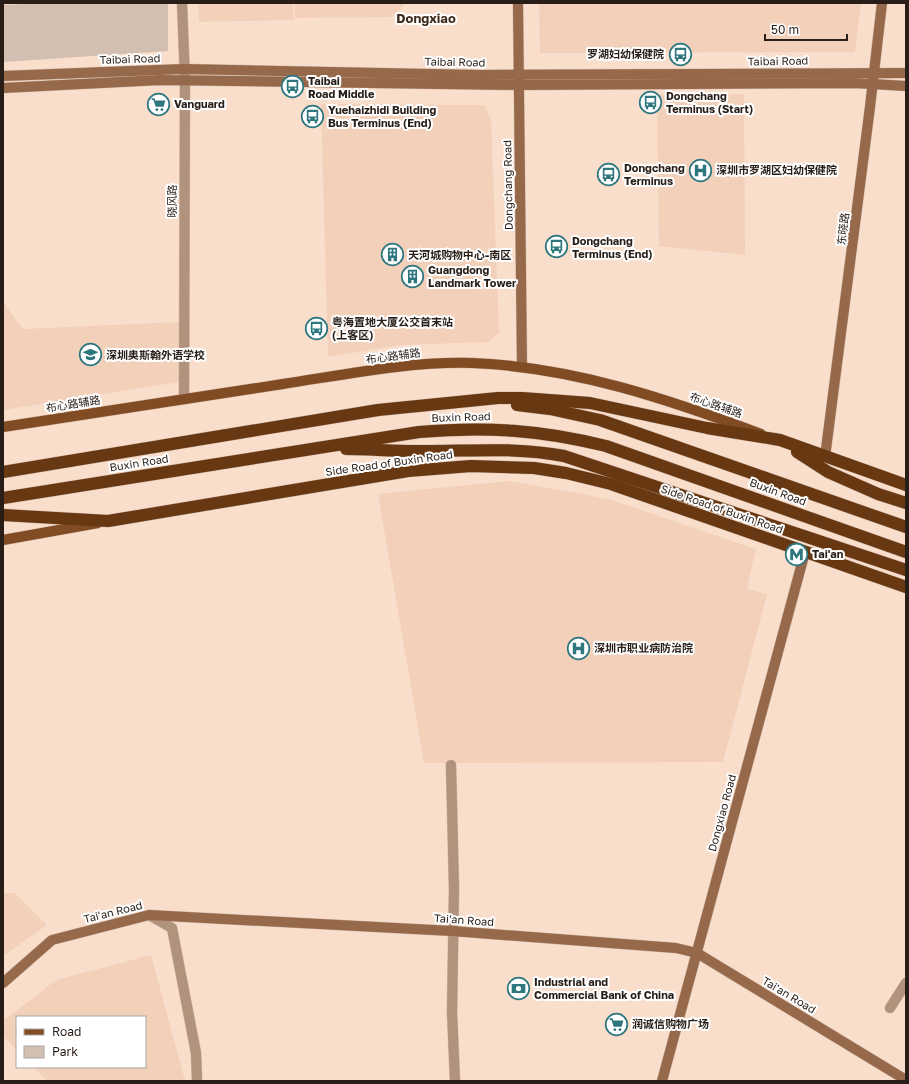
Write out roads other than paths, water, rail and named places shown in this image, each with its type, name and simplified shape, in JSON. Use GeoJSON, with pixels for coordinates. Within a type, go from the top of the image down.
{"type":"FeatureCollection","features":[{"type":"Feature","properties":{"kind":"highway","name":"Buxin Road"},"geometry":{"type":"LineString","coordinates":[[3,472],[378,410],[498,398],[563,400],[590,403],[707,428],[780,440]]}},
{"type":"Feature","properties":{"kind":"highway","name":"Buxin Road"},"geometry":{"type":"LineString","coordinates":[[455,402],[524,405],[556,410],[600,420],[906,527]]}},
{"type":"Feature","properties":{"kind":"highway","name":"Buxin Road"},"geometry":{"type":"LineString","coordinates":[[3,498],[396,435],[447,430],[496,428],[547,433],[606,446],[906,552]]}},
{"type":"Feature","properties":{"kind":"highway"},"geometry":{"type":"LineString","coordinates":[[780,440],[906,485]]}},
{"type":"Feature","properties":{"kind":"highway"},"geometry":{"type":"LineString","coordinates":[[780,440],[828,472],[878,494],[906,503]]}},
{"type":"Feature","properties":{"kind":"highway"},"geometry":{"type":"LineString","coordinates":[[316,448],[413,452],[498,449],[544,452],[564,456],[589,463],[906,570]]}},
{"type":"Feature","properties":{"kind":"highway","name":"Side Road of Buxin Road"},"geometry":{"type":"LineString","coordinates":[[3,515],[108,522],[408,471],[471,466],[519,467],[566,473],[611,484],[906,587]]}},
{"type":"Feature","properties":{"kind":"main road","name":"布心路辅路"},"geometry":{"type":"LineString","coordinates":[[3,427],[427,364],[471,363],[522,367],[584,377],[704,412],[780,440]]}},
{"type":"Feature","properties":{"kind":"main road"},"geometry":{"type":"LineString","coordinates":[[3,540],[108,522]]}},
{"type":"Feature","properties":{"kind":"street","name":"晓风路"},"geometry":{"type":"LineString","coordinates":[[182,3],[185,80],[184,399]]}},
{"type":"Feature","properties":{"kind":"street","name":"Dongchang Road"},"geometry":{"type":"LineString","coordinates":[[518,3],[522,367]]}},
{"type":"Feature","properties":{"kind":"street","name":"东晓路"},"geometry":{"type":"LineString","coordinates":[[825,457],[882,3]]}},
{"type":"Feature","properties":{"kind":"street","name":"Taibai Road"},"geometry":{"type":"LineString","coordinates":[[3,76],[184,69],[480,75],[906,73]]}},
{"type":"Feature","properties":{"kind":"street","name":"Taibai Road"},"geometry":{"type":"LineString","coordinates":[[3,88],[185,80],[519,85],[873,84],[906,86]]}},
{"type":"Feature","properties":{"kind":"street","name":"Dongxiao Road"},"geometry":{"type":"LineString","coordinates":[[662,1081],[805,552]]}},
{"type":"Feature","properties":{"kind":"street"},"geometry":{"type":"LineString","coordinates":[[451,765],[454,889],[452,931],[452,1012],[455,1081]]}},
{"type":"Feature","properties":{"kind":"street","name":"Tai'an Road"},"geometry":{"type":"LineString","coordinates":[[3,984],[52,940],[150,915],[452,931],[676,948],[697,953],[906,1080]]}},
{"type":"Feature","properties":{"kind":"street"},"geometry":{"type":"LineString","coordinates":[[150,915],[172,928],[196,1053],[197,1081]]}},
{"type":"Feature","properties":{"kind":"street"},"geometry":{"type":"LineString","coordinates":[[890,1008],[906,983]]}},
{"type":"Feature","properties":{"kind":"place","name":"罗湖妇幼保健院"},"geometry":{"type":"Point","coordinates":[680,54]}},
{"type":"Feature","properties":{"kind":"place","name":"Taibai Road Middle"},"geometry":{"type":"Point","coordinates":[292,87]}},
{"type":"Feature","properties":{"kind":"place","name":"Dongchang Terminus (Start)"},"geometry":{"type":"Point","coordinates":[651,102]}},
{"type":"Feature","properties":{"kind":"place","name":"Vanguard"},"geometry":{"type":"Point","coordinates":[159,104]}},
{"type":"Feature","properties":{"kind":"place","name":"Yuehaizhidi Building Bus Terminus (End)"},"geometry":{"type":"Point","coordinates":[313,116]}},
{"type":"Feature","properties":{"kind":"place","name":"深圳市罗湖区妇幼保健院"},"geometry":{"type":"Point","coordinates":[701,170]}},
{"type":"Feature","properties":{"kind":"place","name":"Dongchang Terminus"},"geometry":{"type":"Point","coordinates":[609,174]}},
{"type":"Feature","properties":{"kind":"place","name":"Dongchang Terminus (End)"},"geometry":{"type":"Point","coordinates":[557,247]}},
{"type":"Feature","properties":{"kind":"place","name":"天河城购物中心-南区"},"geometry":{"type":"Point","coordinates":[393,255]}},
{"type":"Feature","properties":{"kind":"place","name":"Guangdong Landmark Tower"},"geometry":{"type":"Point","coordinates":[413,276]}},
{"type":"Feature","properties":{"kind":"place","name":"粤海置地大厦公交首末站 (上客区)"},"geometry":{"type":"Point","coordinates":[317,328]}},
{"type":"Feature","properties":{"kind":"place","name":"深圳奥斯翰外语学校"},"geometry":{"type":"Point","coordinates":[91,355]}},
{"type":"Feature","properties":{"kind":"place","name":"Tai'an"},"geometry":{"type":"Point","coordinates":[797,554]}},
{"type":"Feature","properties":{"kind":"place","name":"深圳市职业病防治院"},"geometry":{"type":"Point","coordinates":[579,648]}},
{"type":"Feature","properties":{"kind":"place","name":"Industrial and Commercial Bank of China"},"geometry":{"type":"Point","coordinates":[519,988]}},
{"type":"Feature","properties":{"kind":"place","name":"润诚信购物广场"},"geometry":{"type":"Point","coordinates":[617,1024]}},
{"type":"Feature","properties":{"kind":"district","name":"Dongxiao"},"geometry":{"type":"Point","coordinates":[426,18]}}]}
